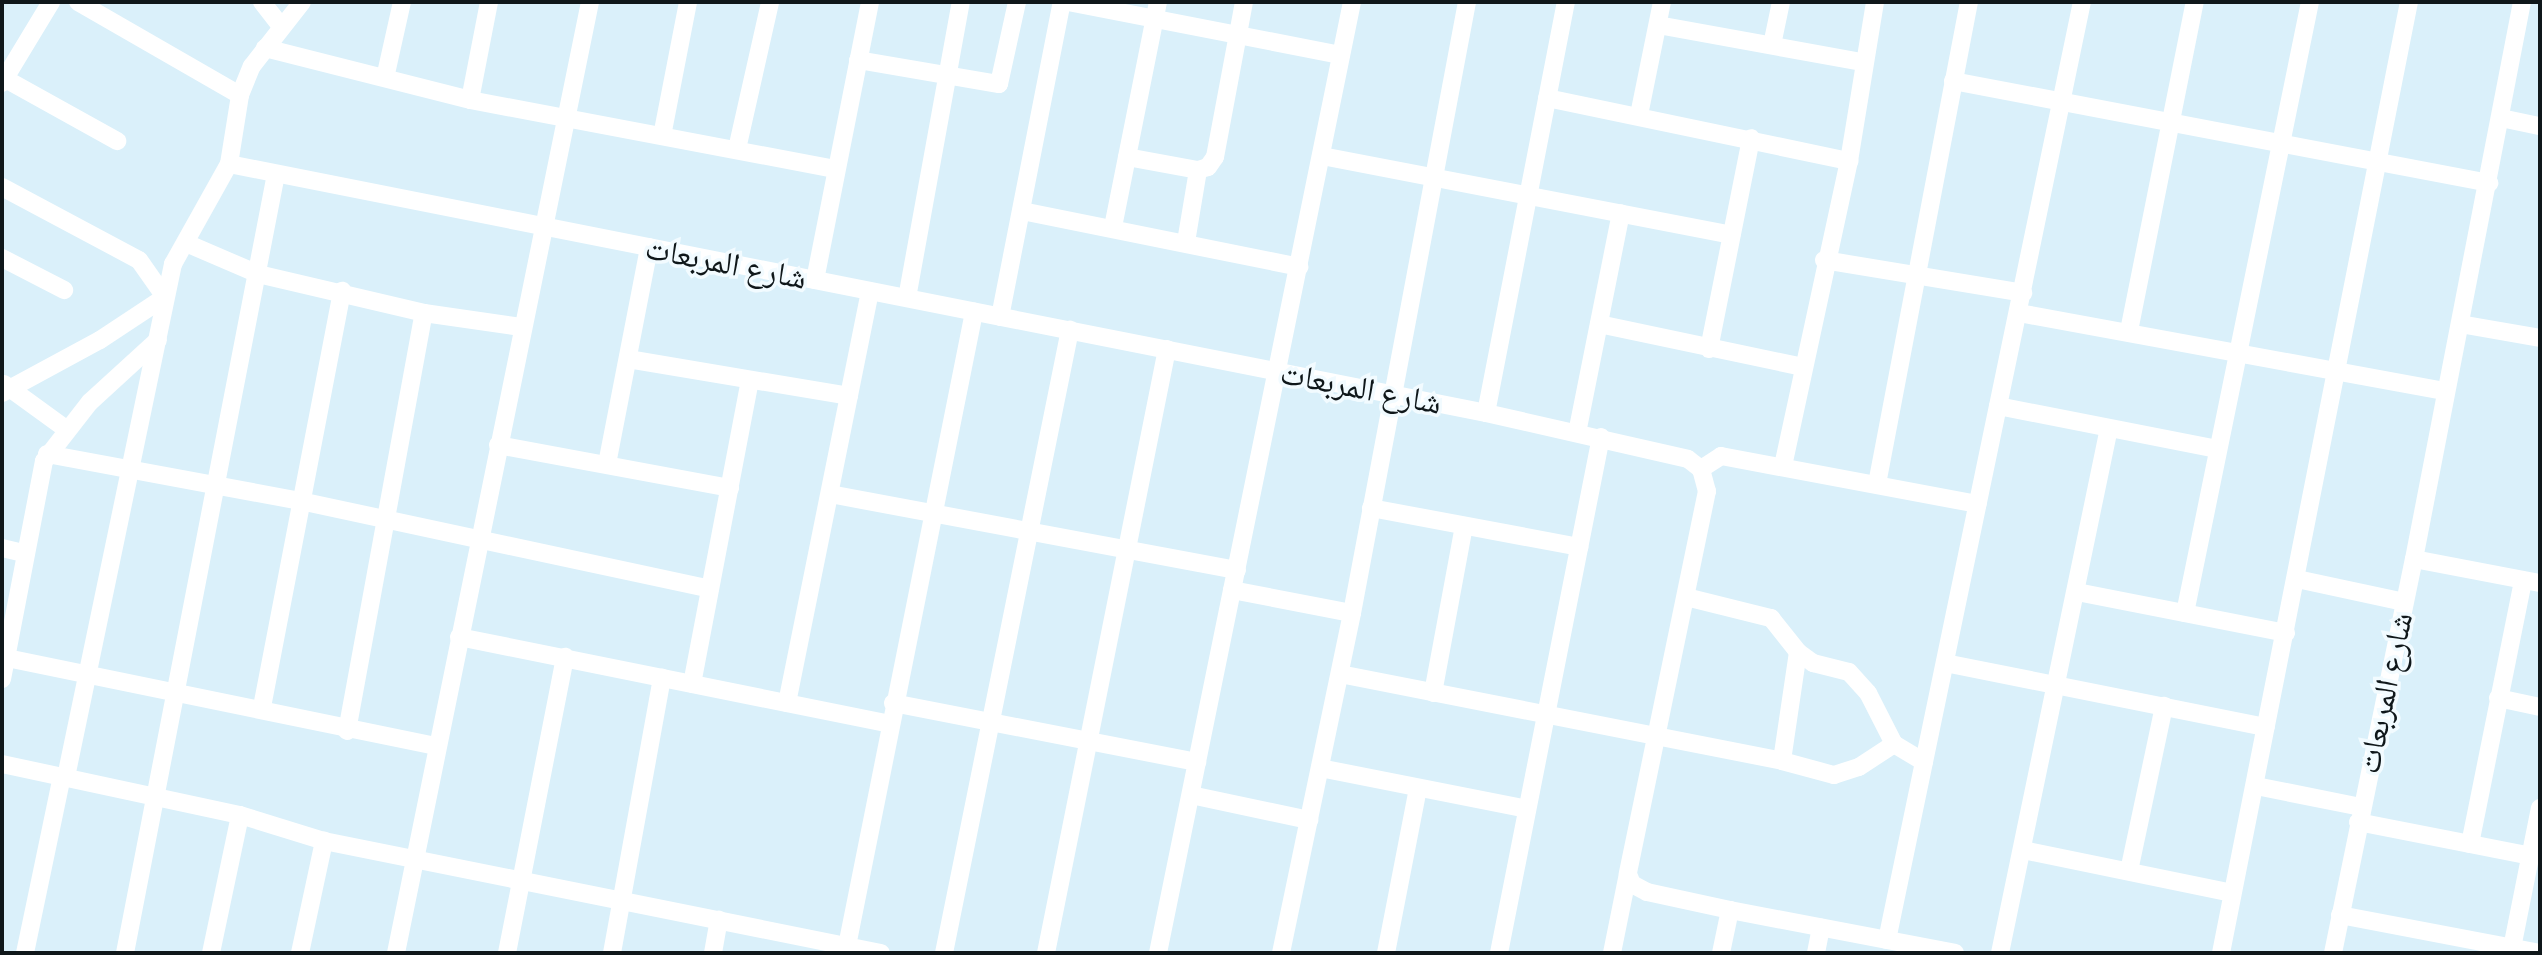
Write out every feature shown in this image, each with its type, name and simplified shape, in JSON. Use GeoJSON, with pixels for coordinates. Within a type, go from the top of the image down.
{"type":"FeatureCollection","features":[{"type":"Feature","properties":{"kind":"street"},"geometry":{"type":"LineString","coordinates":[[51,2],[3,79],[117,141]]}},
{"type":"Feature","properties":{"kind":"street"},"geometry":{"type":"LineString","coordinates":[[78,2],[116,10],[240,95]]}},
{"type":"Feature","properties":{"kind":"street"},"geometry":{"type":"LineString","coordinates":[[262,2],[280,25]]}},
{"type":"Feature","properties":{"kind":"street"},"geometry":{"type":"LineString","coordinates":[[25,953],[89,675],[173,264],[229,164],[240,95],[280,25],[302,2]]}},
{"type":"Feature","properties":{"kind":"street"},"geometry":{"type":"LineString","coordinates":[[385,78],[402,2]]}},
{"type":"Feature","properties":{"kind":"street"},"geometry":{"type":"LineString","coordinates":[[470,100],[489,2]]}},
{"type":"Feature","properties":{"kind":"street"},"geometry":{"type":"LineString","coordinates":[[396,953],[521,327],[590,2]]}},
{"type":"Feature","properties":{"kind":"street"},"geometry":{"type":"LineString","coordinates":[[662,136],[688,2]]}},
{"type":"Feature","properties":{"kind":"street"},"geometry":{"type":"LineString","coordinates":[[737,149],[770,2]]}},
{"type":"Feature","properties":{"kind":"street"},"geometry":{"type":"LineString","coordinates":[[815,280],[870,2]]}},
{"type":"Feature","properties":{"kind":"street"},"geometry":{"type":"LineString","coordinates":[[907,298],[961,2]]}},
{"type":"Feature","properties":{"kind":"street"},"geometry":{"type":"LineString","coordinates":[[858,60],[999,84],[1017,2]]}},
{"type":"Feature","properties":{"kind":"street"},"geometry":{"type":"LineString","coordinates":[[1000,317],[1062,2]]}},
{"type":"Feature","properties":{"kind":"street"},"geometry":{"type":"LineString","coordinates":[[1068,2],[1156,11],[1238,35],[1341,55]]}},
{"type":"Feature","properties":{"kind":"street"},"geometry":{"type":"LineString","coordinates":[[1186,242],[1198,170],[1215,157],[1244,2]]}},
{"type":"Feature","properties":{"kind":"street"},"geometry":{"type":"LineString","coordinates":[[1158,953],[1352,2]]}},
{"type":"Feature","properties":{"kind":"street"},"geometry":{"type":"LineString","coordinates":[[1281,953],[1352,613],[1467,2]]}},
{"type":"Feature","properties":{"kind":"street"},"geometry":{"type":"LineString","coordinates":[[1486,413],[1566,2]]}},
{"type":"Feature","properties":{"kind":"street"},"geometry":{"type":"LineString","coordinates":[[1639,115],[1662,2]]}},
{"type":"Feature","properties":{"kind":"street"},"geometry":{"type":"LineString","coordinates":[[1772,45],[1781,2]]}},
{"type":"Feature","properties":{"kind":"street"},"geometry":{"type":"LineString","coordinates":[[1783,466],[1824,260],[1849,161],[1862,62],[1875,2]]}},
{"type":"Feature","properties":{"kind":"street"},"geometry":{"type":"LineString","coordinates":[[1877,484],[1969,2]]}},
{"type":"Feature","properties":{"kind":"street"},"geometry":{"type":"LineString","coordinates":[[1887,940],[2082,2]]}},
{"type":"Feature","properties":{"kind":"street"},"geometry":{"type":"LineString","coordinates":[[2129,331],[2195,2]]}},
{"type":"Feature","properties":{"kind":"street"},"geometry":{"type":"LineString","coordinates":[[2185,613],[2310,2]]}},
{"type":"Feature","properties":{"kind":"street"},"geometry":{"type":"LineString","coordinates":[[2221,953],[2409,2]]}},
{"type":"Feature","properties":{"kind":"street","name":"شارع المربعات"},"geometry":{"type":"LineString","coordinates":[[2333,953],[2489,183],[2522,2]]}},
{"type":"Feature","properties":{"kind":"street"},"geometry":{"type":"LineString","coordinates":[[1113,227],[1156,11]]}},
{"type":"Feature","properties":{"kind":"street"},"geometry":{"type":"LineString","coordinates":[[1658,25],[1862,62]]}},
{"type":"Feature","properties":{"kind":"street"},"geometry":{"type":"LineString","coordinates":[[265,48],[470,100],[836,169]]}},
{"type":"Feature","properties":{"kind":"street"},"geometry":{"type":"LineString","coordinates":[[1953,81],[2377,165],[2489,183]]}},
{"type":"Feature","properties":{"kind":"street"},"geometry":{"type":"LineString","coordinates":[[1547,98],[1751,138],[1849,161]]}},
{"type":"Feature","properties":{"kind":"street"},"geometry":{"type":"LineString","coordinates":[[2501,118],[2540,126]]}},
{"type":"Feature","properties":{"kind":"street"},"geometry":{"type":"LineString","coordinates":[[1709,349],[1751,138]]}},
{"type":"Feature","properties":{"kind":"street"},"geometry":{"type":"LineString","coordinates":[[1322,156],[1731,235]]}},
{"type":"Feature","properties":{"kind":"street"},"geometry":{"type":"LineString","coordinates":[[1127,157],[1198,170]]}},
{"type":"Feature","properties":{"kind":"street","name":"شارع المربعات"},"geometry":{"type":"LineString","coordinates":[[229,164],[1486,413],[1672,453],[1701,469]]}},
{"type":"Feature","properties":{"kind":"street"},"geometry":{"type":"LineString","coordinates":[[125,953],[276,174]]}},
{"type":"Feature","properties":{"kind":"street"},"geometry":{"type":"LineString","coordinates":[[2,187],[139,260],[165,297]]}},
{"type":"Feature","properties":{"kind":"street"},"geometry":{"type":"LineString","coordinates":[[1022,211],[1299,267]]}},
{"type":"Feature","properties":{"kind":"street"},"geometry":{"type":"LineString","coordinates":[[1577,433],[1621,213]]}},
{"type":"Feature","properties":{"kind":"street"},"geometry":{"type":"LineString","coordinates":[[186,243],[258,274],[342,291],[424,313],[521,327]]}},
{"type":"Feature","properties":{"kind":"street"},"geometry":{"type":"LineString","coordinates":[[607,464],[649,247]]}},
{"type":"Feature","properties":{"kind":"street"},"geometry":{"type":"LineString","coordinates":[[2,258],[64,290]]}},
{"type":"Feature","properties":{"kind":"street"},"geometry":{"type":"LineString","coordinates":[[1824,260],[2023,293]]}},
{"type":"Feature","properties":{"kind":"street"},"geometry":{"type":"LineString","coordinates":[[262,707],[305,502],[342,291]]}},
{"type":"Feature","properties":{"kind":"street"},"geometry":{"type":"LineString","coordinates":[[787,703],[870,291]]}},
{"type":"Feature","properties":{"kind":"street"},"geometry":{"type":"LineString","coordinates":[[66,429],[6,388],[165,297]]}},
{"type":"Feature","properties":{"kind":"street"},"geometry":{"type":"LineString","coordinates":[[847,946],[893,703],[974,312]]}},
{"type":"Feature","properties":{"kind":"street"},"geometry":{"type":"LineString","coordinates":[[347,731],[424,313]]}},
{"type":"Feature","properties":{"kind":"street"},"geometry":{"type":"LineString","coordinates":[[2019,313],[2445,391]]}},
{"type":"Feature","properties":{"kind":"street"},"geometry":{"type":"LineString","coordinates":[[1599,324],[1803,367]]}},
{"type":"Feature","properties":{"kind":"street"},"geometry":{"type":"LineString","coordinates":[[2460,324],[2540,338]]}},
{"type":"Feature","properties":{"kind":"street"},"geometry":{"type":"LineString","coordinates":[[944,953],[1070,330]]}},
{"type":"Feature","properties":{"kind":"street"},"geometry":{"type":"LineString","coordinates":[[2,679],[23,553],[47,454],[66,429],[158,340]]}},
{"type":"Feature","properties":{"kind":"street"},"geometry":{"type":"LineString","coordinates":[[1046,953],[1124,548],[1167,349]]}},
{"type":"Feature","properties":{"kind":"street"},"geometry":{"type":"LineString","coordinates":[[628,359],[849,396]]}},
{"type":"Feature","properties":{"kind":"street"},"geometry":{"type":"LineString","coordinates":[[692,684],[750,381]]}},
{"type":"Feature","properties":{"kind":"street"},"geometry":{"type":"LineString","coordinates":[[1998,406],[2218,449]]}},
{"type":"Feature","properties":{"kind":"street"},"geometry":{"type":"LineString","coordinates":[[2000,953],[2109,428]]}},
{"type":"Feature","properties":{"kind":"street"},"geometry":{"type":"LineString","coordinates":[[1499,953],[1601,437]]}},
{"type":"Feature","properties":{"kind":"street"},"geometry":{"type":"LineString","coordinates":[[498,445],[730,488]]}},
{"type":"Feature","properties":{"kind":"street"},"geometry":{"type":"LineString","coordinates":[[47,454],[305,502],[386,522],[710,589]]}},
{"type":"Feature","properties":{"kind":"street"},"geometry":{"type":"LineString","coordinates":[[1612,953],[1707,491],[1701,469],[1721,456],[1978,504]]}},
{"type":"Feature","properties":{"kind":"street"},"geometry":{"type":"LineString","coordinates":[[830,494],[1237,570]]}},
{"type":"Feature","properties":{"kind":"street"},"geometry":{"type":"LineString","coordinates":[[1371,508],[1579,547]]}},
{"type":"Feature","properties":{"kind":"street"},"geometry":{"type":"LineString","coordinates":[[1433,693],[1464,526]]}},
{"type":"Feature","properties":{"kind":"street"},"geometry":{"type":"LineString","coordinates":[[2,548],[23,553]]}},
{"type":"Feature","properties":{"kind":"street"},"geometry":{"type":"LineString","coordinates":[[2414,559],[2535,581],[2498,698],[2470,844]]}},
{"type":"Feature","properties":{"kind":"street"},"geometry":{"type":"LineString","coordinates":[[2297,579],[2404,602]]}},
{"type":"Feature","properties":{"kind":"street"},"geometry":{"type":"LineString","coordinates":[[1232,590],[1352,613]]}},
{"type":"Feature","properties":{"kind":"street"},"geometry":{"type":"LineString","coordinates":[[2077,592],[2286,633]]}},
{"type":"Feature","properties":{"kind":"street"},"geometry":{"type":"LineString","coordinates":[[1686,597],[1771,618],[1798,652],[1813,663],[1849,672],[1868,693],[1894,744],[1924,762]]}},
{"type":"Feature","properties":{"kind":"street"},"geometry":{"type":"LineString","coordinates":[[459,637],[889,724]]}},
{"type":"Feature","properties":{"kind":"street"},"geometry":{"type":"LineString","coordinates":[[1782,761],[1798,652]]}},
{"type":"Feature","properties":{"kind":"street"},"geometry":{"type":"LineString","coordinates":[[507,953],[565,657]]}},
{"type":"Feature","properties":{"kind":"street"},"geometry":{"type":"LineString","coordinates":[[4,658],[262,707],[347,731],[437,746]]}},
{"type":"Feature","properties":{"kind":"street"},"geometry":{"type":"LineString","coordinates":[[1945,663],[2266,727]]}},
{"type":"Feature","properties":{"kind":"street"},"geometry":{"type":"LineString","coordinates":[[1340,674],[1546,717],[1782,761],[1834,775],[1869,762],[1894,744]]}},
{"type":"Feature","properties":{"kind":"street"},"geometry":{"type":"LineString","coordinates":[[612,953],[662,678]]}},
{"type":"Feature","properties":{"kind":"street"},"geometry":{"type":"LineString","coordinates":[[2498,698],[2540,707]]}},
{"type":"Feature","properties":{"kind":"street"},"geometry":{"type":"LineString","coordinates":[[893,703],[1197,762]]}},
{"type":"Feature","properties":{"kind":"street"},"geometry":{"type":"LineString","coordinates":[[2129,871],[2164,706]]}},
{"type":"Feature","properties":{"kind":"street"},"geometry":{"type":"LineString","coordinates":[[2,764],[240,815],[324,841],[881,953]]}},
{"type":"Feature","properties":{"kind":"street"},"geometry":{"type":"LineString","coordinates":[[1320,768],[1527,809]]}},
{"type":"Feature","properties":{"kind":"street"},"geometry":{"type":"LineString","coordinates":[[2256,786],[2470,844],[2531,856]]}},
{"type":"Feature","properties":{"kind":"street"},"geometry":{"type":"LineString","coordinates":[[1386,953],[1418,788]]}},
{"type":"Feature","properties":{"kind":"street"},"geometry":{"type":"LineString","coordinates":[[1191,795],[1309,820]]}},
{"type":"Feature","properties":{"kind":"street"},"geometry":{"type":"LineString","coordinates":[[2512,950],[2540,808]]}},
{"type":"Feature","properties":{"kind":"street"},"geometry":{"type":"LineString","coordinates":[[211,953],[240,815]]}},
{"type":"Feature","properties":{"kind":"street"},"geometry":{"type":"LineString","coordinates":[[300,953],[324,841]]}},
{"type":"Feature","properties":{"kind":"street"},"geometry":{"type":"LineString","coordinates":[[2023,850],[2232,893]]}},
{"type":"Feature","properties":{"kind":"street"},"geometry":{"type":"LineString","coordinates":[[1628,874],[1632,884],[1647,892],[1955,953]]}},
{"type":"Feature","properties":{"kind":"street"},"geometry":{"type":"LineString","coordinates":[[1721,953],[1730,910]]}},
{"type":"Feature","properties":{"kind":"street"},"geometry":{"type":"LineString","coordinates":[[2340,915],[2540,953]]}},
{"type":"Feature","properties":{"kind":"street"},"geometry":{"type":"LineString","coordinates":[[713,953],[719,920]]}},
{"type":"Feature","properties":{"kind":"street"},"geometry":{"type":"LineString","coordinates":[[1816,953],[1821,927]]}}]}
